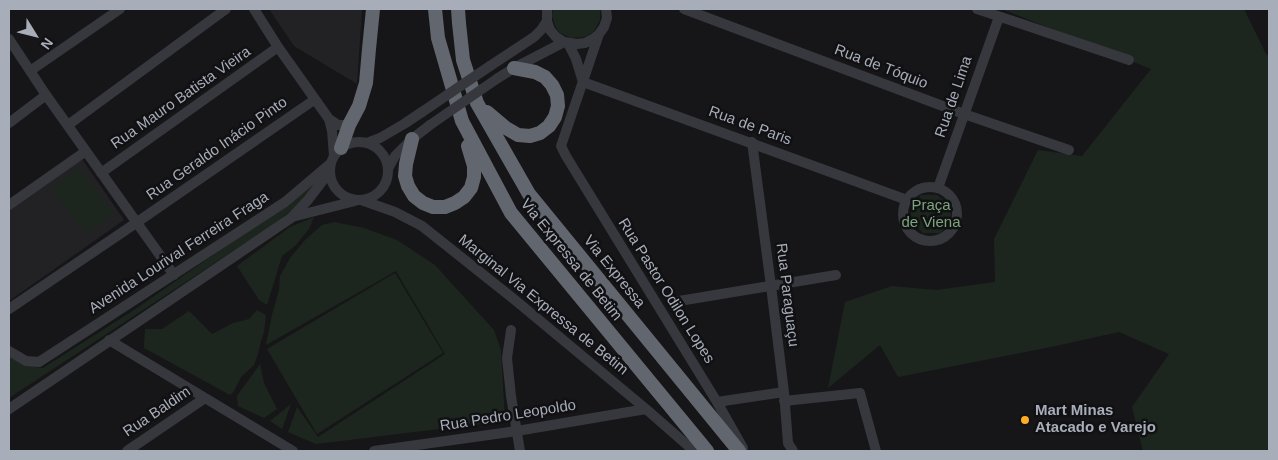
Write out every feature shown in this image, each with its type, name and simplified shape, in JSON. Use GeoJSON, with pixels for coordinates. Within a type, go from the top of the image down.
{"type":"FeatureCollection","features":[{"type":"Feature","properties":{"kind":"highway"},"geometry":{"type":"LineString","coordinates":[[334,160],[349,125],[360,106],[366,83],[368,49],[374,9]]}},
{"type":"Feature","properties":{"kind":"highway","name":"Via Expressa de Betim"},"geometry":{"type":"LineString","coordinates":[[436,9],[438,38],[462,121],[511,213],[707,451]]}},
{"type":"Feature","properties":{"kind":"highway"},"geometry":{"type":"LineString","coordinates":[[458,9],[463,60],[477,103],[506,128],[518,135],[530,136],[540,133],[549,126],[555,117],[558,106],[557,95],[545,77],[535,72],[514,68]]}},
{"type":"Feature","properties":{"kind":"highway","name":"Via Expressa"},"geometry":{"type":"LineString","coordinates":[[477,103],[529,194],[739,451]]}},
{"type":"Feature","properties":{"kind":"highway"},"geometry":{"type":"LineString","coordinates":[[412,139],[405,176],[414,196],[423,203],[433,207],[445,207],[455,204],[471,188],[474,177],[474,166],[462,121]]}},
{"type":"Feature","properties":{"kind":"street"},"geometry":{"type":"LineString","coordinates":[[30,71],[120,9]]}},
{"type":"Feature","properties":{"kind":"street"},"geometry":{"type":"LineString","coordinates":[[68,125],[226,9]]}},
{"type":"Feature","properties":{"kind":"street"},"geometry":{"type":"LineString","coordinates":[[254,9],[328,118],[338,125],[349,125]]}},
{"type":"Feature","properties":{"kind":"street"},"geometry":{"type":"LineString","coordinates":[[547,9],[547,21],[550,30],[556,37],[566,42],[585,43],[599,34]]}},
{"type":"Feature","properties":{"kind":"street"},"geometry":{"type":"LineString","coordinates":[[583,82],[599,34],[607,18],[606,9]]}},
{"type":"Feature","properties":{"kind":"street","name":"Rua de Tóquio"},"geometry":{"type":"LineString","coordinates":[[684,9],[964,114],[1069,150]]}},
{"type":"Feature","properties":{"kind":"street"},"geometry":{"type":"LineString","coordinates":[[976,9],[1130,60]]}},
{"type":"Feature","properties":{"kind":"street","name":"Rua de Lima"},"geometry":{"type":"LineString","coordinates":[[938,188],[999,17]]}},
{"type":"Feature","properties":{"kind":"street"},"geometry":{"type":"LineString","coordinates":[[367,143],[404,124],[534,37],[547,21]]}},
{"type":"Feature","properties":{"kind":"street"},"geometry":{"type":"LineString","coordinates":[[388,169],[395,156],[430,125],[514,68],[566,42]]}},
{"type":"Feature","properties":{"kind":"street"},"geometry":{"type":"LineString","coordinates":[[566,42],[576,59],[583,82]]}},
{"type":"Feature","properties":{"kind":"street"},"geometry":{"type":"LineString","coordinates":[[10,43],[174,275]]}},
{"type":"Feature","properties":{"kind":"street","name":"Rua Mauro Batista Vieira"},"geometry":{"type":"LineString","coordinates":[[101,173],[278,47]]}},
{"type":"Feature","properties":{"kind":"street","name":"Rua de Paris"},"geometry":{"type":"LineString","coordinates":[[583,82],[907,200]]}},
{"type":"Feature","properties":{"kind":"street","name":"Rua Pastor Odilon Lopes"},"geometry":{"type":"LineString","coordinates":[[583,82],[562,146],[571,165],[745,451]]}},
{"type":"Feature","properties":{"kind":"street"},"geometry":{"type":"LineString","coordinates":[[9,123],[46,95]]}},
{"type":"Feature","properties":{"kind":"street","name":"Rua Geraldo Inácio Pinto"},"geometry":{"type":"LineString","coordinates":[[9,309],[314,100]]}},
{"type":"Feature","properties":{"kind":"street"},"geometry":{"type":"LineString","coordinates":[[328,118],[332,131],[334,160],[331,180],[340,194],[359,200],[370,198],[378,193],[388,177],[386,160],[382,153],[367,143],[349,144],[334,160]]}},
{"type":"Feature","properties":{"kind":"street","name":"Rua Paraguaçu"},"geometry":{"type":"LineString","coordinates":[[752,142],[771,286],[788,443],[793,451]]}},
{"type":"Feature","properties":{"kind":"street"},"geometry":{"type":"LineString","coordinates":[[9,205],[86,151]]}},
{"type":"Feature","properties":{"kind":"street","name":"Avenida Lourival Ferreira Fraga"},"geometry":{"type":"LineString","coordinates":[[9,409],[291,218],[308,200],[334,160]]}},
{"type":"Feature","properties":{"kind":"street","name":"Avenida Lourival Ferreira Fraga"},"geometry":{"type":"LineString","coordinates":[[9,351],[26,361],[39,362],[285,202],[334,160]]}},
{"type":"Feature","properties":{"kind":"street"},"geometry":{"type":"LineString","coordinates":[[930,186],[938,188],[946,192],[956,207],[954,224],[950,232],[943,237],[934,240],[917,238],[905,225],[903,208],[907,200],[920,188],[930,186]]}},
{"type":"Feature","properties":{"kind":"street","name":"Avenida Lourival Ferreira Fraga"},"geometry":{"type":"LineString","coordinates":[[291,218],[359,200]]}},
{"type":"Feature","properties":{"kind":"street","name":"Marginal Via Expressa de Betim"},"geometry":{"type":"LineString","coordinates":[[359,200],[395,212],[422,226],[515,300],[694,451]]}},
{"type":"Feature","properties":{"kind":"street"},"geometry":{"type":"LineString","coordinates":[[673,302],[836,275]]}},
{"type":"Feature","properties":{"kind":"street"},"geometry":{"type":"LineString","coordinates":[[511,330],[507,358],[520,451]]}},
{"type":"Feature","properties":{"kind":"street"},"geometry":{"type":"LineString","coordinates":[[109,340],[293,451]]}},
{"type":"Feature","properties":{"kind":"street"},"geometry":{"type":"LineString","coordinates":[[716,402],[784,396],[860,393],[876,451]]}},
{"type":"Feature","properties":{"kind":"street","name":"Rua Baldim"},"geometry":{"type":"LineString","coordinates":[[127,451],[205,398]]}},
{"type":"Feature","properties":{"kind":"street","name":"Rua Pedro Leopoldo"},"geometry":{"type":"LineString","coordinates":[[374,451],[517,431],[646,409]]}},
{"type":"Feature","properties":{"kind":"shaded area"},"geometry":{"type":"Polygon","coordinates":[[[269,9],[362,9],[357,84],[294,46],[269,9]]]}},
{"type":"Feature","properties":{"kind":"shaded area"},"geometry":{"type":"Polygon","coordinates":[[[82,159],[124,220],[9,301],[9,210],[82,159]]]}},
{"type":"Feature","properties":{"kind":"green space"},"geometry":{"type":"Polygon","coordinates":[[[553,9],[600,9],[600,20],[594,31],[589,35],[571,38],[560,33],[556,28],[552,16],[553,9]]]}},
{"type":"Feature","properties":{"kind":"green space"},"geometry":{"type":"Polygon","coordinates":[[[1002,9],[1244,9],[1266,54],[1269,56],[1269,445],[1267,451],[1143,451],[1132,407],[1169,354],[1119,332],[898,377],[880,345],[828,388],[845,302],[892,286],[936,290],[995,282],[994,239],[1038,150],[1082,156],[1151,69],[1002,9]]]}},
{"type":"Feature","properties":{"kind":"green space"},"geometry":{"type":"Polygon","coordinates":[[[78,168],[113,213],[86,234],[52,189],[78,168]]]}},
{"type":"Feature","properties":{"kind":"green space"},"geometry":{"type":"Polygon","coordinates":[[[322,175],[291,211],[271,226],[9,398],[9,354],[36,367],[43,368],[134,310],[288,203],[322,175]]]}},
{"type":"Feature","properties":{"kind":"green space","name":"Praça de Viena"},"geometry":{"type":"Polygon","coordinates":[[[921,195],[937,195],[949,205],[951,215],[948,224],[941,233],[923,233],[911,220],[911,206],[921,195]]]}},
{"type":"Feature","properties":{"kind":"green space"},"geometry":{"type":"Polygon","coordinates":[[[314,217],[309,229],[295,246],[282,256],[267,305],[259,300],[237,266],[290,227],[314,217]]]}},
{"type":"Feature","properties":{"kind":"green space"},"geometry":{"type":"Polygon","coordinates":[[[334,222],[364,228],[397,240],[435,265],[494,330],[501,350],[505,421],[316,444],[288,432],[297,407],[318,437],[445,354],[396,271],[266,345],[279,290],[280,276],[290,258],[305,240],[322,225],[334,222]]]}},
{"type":"Feature","properties":{"kind":"green space"},"geometry":{"type":"Polygon","coordinates":[[[395,273],[443,353],[317,434],[267,349],[395,273]]]}},
{"type":"Feature","properties":{"kind":"green space"},"geometry":{"type":"Polygon","coordinates":[[[257,310],[266,315],[258,354],[254,365],[241,377],[230,395],[144,348],[145,329],[162,329],[189,311],[212,334],[233,323],[249,319],[257,310]]]}},
{"type":"Feature","properties":{"kind":"green space"},"geometry":{"type":"Polygon","coordinates":[[[260,364],[264,383],[277,409],[264,418],[238,406],[237,396],[260,364]]]}},
{"type":"Feature","properties":{"kind":"green space"},"geometry":{"type":"Polygon","coordinates":[[[291,404],[282,429],[270,421],[291,404]]]}},
{"type":"Feature","properties":{"kind":"place","name":"Mart Minas Atacado e Varejo"},"geometry":{"type":"Point","coordinates":[1025,420]}}]}
